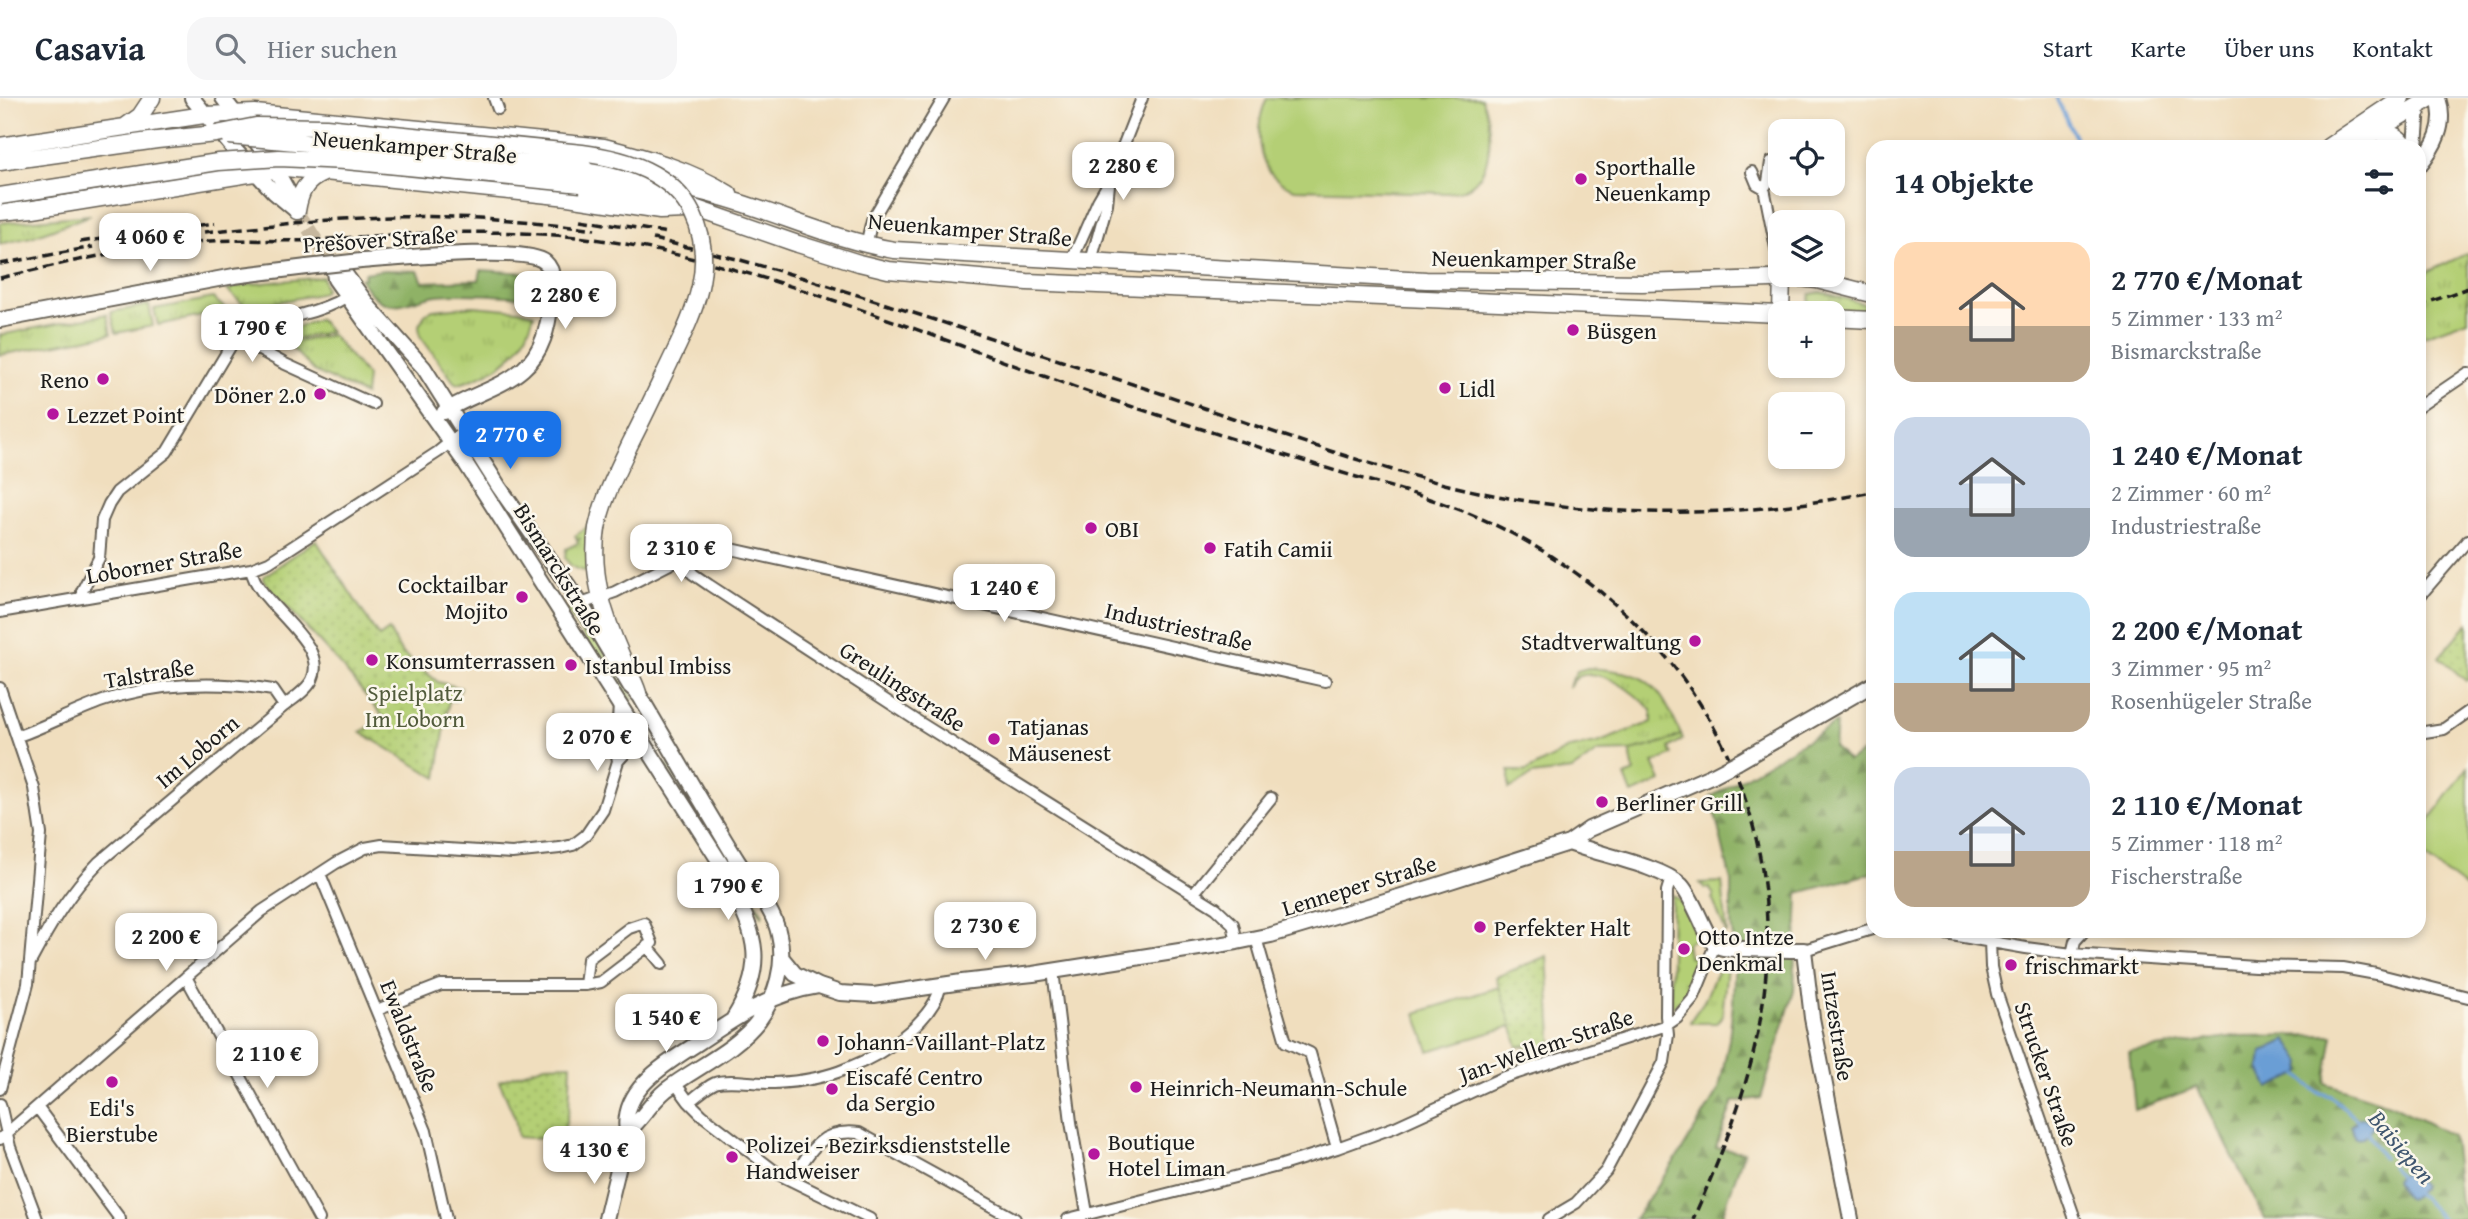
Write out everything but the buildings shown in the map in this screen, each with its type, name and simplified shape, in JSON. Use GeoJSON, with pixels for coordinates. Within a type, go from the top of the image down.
{"type":"FeatureCollection","features":[{"type":"Feature","properties":{"kind":"main road"},"geometry":{"type":"LineString","coordinates":[[124,127],[140,116],[152,98]]}},
{"type":"Feature","properties":{"kind":"main road"},"geometry":{"type":"LineString","coordinates":[[192,98],[226,141],[274,192],[297,211]]}},
{"type":"Feature","properties":{"kind":"main road"},"geometry":{"type":"LineString","coordinates":[[223,98],[275,169],[297,211]]}},
{"type":"Feature","properties":{"kind":"main road"},"geometry":{"type":"LineString","coordinates":[[2338,140],[2401,98]]}},
{"type":"Feature","properties":{"kind":"main road"},"geometry":{"type":"LineString","coordinates":[[2426,154],[2441,131],[2442,112],[2438,98]]}},
{"type":"Feature","properties":{"kind":"main road"},"geometry":{"type":"LineString","coordinates":[[2361,140],[2421,101]]}},
{"type":"Feature","properties":{"kind":"main road"},"geometry":{"type":"LineString","coordinates":[[2416,140],[2421,101]]}},
{"type":"Feature","properties":{"kind":"main road"},"geometry":{"type":"LineString","coordinates":[[0,146],[204,115],[235,113],[321,117],[604,147],[649,159],[708,180],[745,204]]}},
{"type":"Feature","properties":{"kind":"main road"},"geometry":{"type":"LineString","coordinates":[[216,135],[256,126],[326,127],[582,153],[640,166],[673,188],[687,204],[700,233],[704,260],[700,292],[687,326],[608,491],[597,528],[594,565],[602,598],[617,646],[638,692]]}},
{"type":"Feature","properties":{"kind":"main road"},"geometry":{"type":"LineString","coordinates":[[2371,134],[2393,134],[2400,140]]}},
{"type":"Feature","properties":{"kind":"main road","name":"Neuenkamper Straße"},"geometry":{"type":"LineString","coordinates":[[0,163],[157,140],[216,135],[583,177],[699,209],[810,248],[888,270],[1084,284],[1768,313]]}},
{"type":"Feature","properties":{"kind":"main road","name":"Neuenkamper Straße"},"geometry":{"type":"LineString","coordinates":[[0,196],[218,162],[279,158],[339,160],[678,185],[745,204],[866,245],[894,250],[1488,282],[1642,283],[1768,274]]}},
{"type":"Feature","properties":{"kind":"main road"},"geometry":{"type":"LineString","coordinates":[[0,212],[33,209],[275,169],[568,197],[660,211],[699,209]]}},
{"type":"Feature","properties":{"kind":"main road"},"geometry":{"type":"LineString","coordinates":[[297,211],[305,186],[311,179],[324,173]]}},
{"type":"Feature","properties":{"kind":"main road","name":"Prešover Straße"},"geometry":{"type":"LineString","coordinates":[[0,320],[234,276],[307,267],[361,261],[510,254],[536,256],[549,266],[553,287],[548,327],[532,360],[508,380],[449,408],[434,419]]}},
{"type":"Feature","properties":{"kind":"main road"},"geometry":{"type":"LineString","coordinates":[[1067,283],[1072,260]]}},
{"type":"Feature","properties":{"kind":"main road"},"geometry":{"type":"LineString","coordinates":[[1084,284],[1091,261]]}},
{"type":"Feature","properties":{"kind":"main road","name":"Bismarckstraße"},"geometry":{"type":"LineString","coordinates":[[734,1018],[745,1000],[754,975],[755,950],[749,924],[723,867],[452,443],[346,297],[335,279],[333,266],[345,274],[370,308],[424,368],[581,604],[630,686],[638,692],[776,922],[781,957],[772,999]]}},
{"type":"Feature","properties":{"kind":"main road","name":"Neuenkamper Straße"},"geometry":{"type":"LineString","coordinates":[[1845,287],[1866,292]]}},
{"type":"Feature","properties":{"kind":"main road"},"geometry":{"type":"LineString","coordinates":[[1845,319],[1866,320]]}},
{"type":"Feature","properties":{"kind":"main road"},"geometry":{"type":"LineString","coordinates":[[537,573],[551,582],[568,604],[581,604]]}},
{"type":"Feature","properties":{"kind":"main road","name":"Lenneper Straße"},"geometry":{"type":"LineString","coordinates":[[781,957],[795,974],[819,986],[853,995],[874,995],[1256,938],[1436,886],[1569,843],[1589,829],[1738,762],[1866,688]]}},
{"type":"Feature","properties":{"kind":"main road"},"geometry":{"type":"LineString","coordinates":[[643,741],[661,730]]}},
{"type":"Feature","properties":{"kind":"main road"},"geometry":{"type":"LineString","coordinates":[[1569,843],[1671,878],[1689,894],[1715,945]]}},
{"type":"Feature","properties":{"kind":"main road","name":"Intzestraße"},"geometry":{"type":"LineString","coordinates":[[1715,945],[1723,948],[1798,950],[1851,1219]]}},
{"type":"Feature","properties":{"kind":"main road","name":"Lenneper Straße"},"geometry":{"type":"LineString","coordinates":[[606,1219],[626,1132],[625,1118],[640,1088],[665,1065],[734,1018],[792,991],[819,986]]}},
{"type":"Feature","properties":{"kind":"main road"},"geometry":{"type":"LineString","coordinates":[[626,1132],[638,1123],[655,1100],[675,1083],[737,1042],[758,1021],[772,999]]}},
{"type":"Feature","properties":{"kind":"main road"},"geometry":{"type":"LineString","coordinates":[[675,1083],[679,1067],[706,1047],[709,1035]]}},
{"type":"Feature","properties":{"kind":"street"},"geometry":{"type":"LineString","coordinates":[[866,245],[872,220],[944,98]]}},
{"type":"Feature","properties":{"kind":"street"},"geometry":{"type":"LineString","coordinates":[[1072,260],[1093,210],[1109,182],[1142,98]]}},
{"type":"Feature","properties":{"kind":"street"},"geometry":{"type":"LineString","coordinates":[[1752,172],[1757,184],[1764,188]]}},
{"type":"Feature","properties":{"kind":"street"},"geometry":{"type":"LineString","coordinates":[[1091,261],[1107,204],[1109,182]]}},
{"type":"Feature","properties":{"kind":"street"},"geometry":{"type":"LineString","coordinates":[[1768,182],[1764,188],[1768,210]]}},
{"type":"Feature","properties":{"kind":"street"},"geometry":{"type":"LineString","coordinates":[[83,597],[82,592],[99,558],[102,520],[109,504],[117,492],[167,453],[236,337],[249,324],[329,305],[346,297]]}},
{"type":"Feature","properties":{"kind":"street"},"geometry":{"type":"LineString","coordinates":[[236,337],[373,404]]}},
{"type":"Feature","properties":{"kind":"street"},"geometry":{"type":"LineString","coordinates":[[2426,402],[2468,373]]}},
{"type":"Feature","properties":{"kind":"street","name":"Loborner Straße"},"geometry":{"type":"LineString","coordinates":[[0,612],[251,569],[269,562],[452,443],[464,431]]}},
{"type":"Feature","properties":{"kind":"street"},"geometry":{"type":"LineString","coordinates":[[2426,589],[2468,540]]}},
{"type":"Feature","properties":{"kind":"street","name":"Industriestraße"},"geometry":{"type":"LineString","coordinates":[[581,604],[602,598],[705,548],[737,549],[1325,681]]}},
{"type":"Feature","properties":{"kind":"street","name":"Greulingstraße"},"geometry":{"type":"LineString","coordinates":[[680,558],[693,574],[709,585],[922,724],[1193,894],[1233,924],[1237,942]]}},
{"type":"Feature","properties":{"kind":"street","name":"Im Loborn"},"geometry":{"type":"LineString","coordinates":[[31,961],[60,907],[77,885],[120,843],[284,706],[312,679],[314,663],[309,646],[255,584],[251,569]]}},
{"type":"Feature","properties":{"kind":"street","name":"Talstraße"},"geometry":{"type":"LineString","coordinates":[[18,736],[105,700],[165,687],[195,685],[265,688],[274,690],[284,706]]}},
{"type":"Feature","properties":{"kind":"street"},"geometry":{"type":"LineString","coordinates":[[0,1089],[29,984],[41,834],[34,788],[1,692]]}},
{"type":"Feature","properties":{"kind":"street"},"geometry":{"type":"LineString","coordinates":[[618,761],[616,750],[619,705]]}},
{"type":"Feature","properties":{"kind":"street"},"geometry":{"type":"LineString","coordinates":[[2426,732],[2444,729],[2468,712]]}},
{"type":"Feature","properties":{"kind":"street"},"geometry":{"type":"LineString","coordinates":[[4,1136],[262,911],[320,874],[354,853],[375,845],[512,853],[573,845],[586,835],[603,810],[618,761],[623,754],[643,741]]}},
{"type":"Feature","properties":{"kind":"street"},"geometry":{"type":"LineString","coordinates":[[1193,894],[1271,798]]}},
{"type":"Feature","properties":{"kind":"street","name":"Ewaldstraße"},"geometry":{"type":"LineString","coordinates":[[320,874],[426,1130],[446,1219]]}},
{"type":"Feature","properties":{"kind":"street"},"geometry":{"type":"LineString","coordinates":[[1549,1219],[1576,1203],[1606,1171],[1664,1062],[1667,1051],[1667,891],[1671,878]]}},
{"type":"Feature","properties":{"kind":"street"},"geometry":{"type":"LineString","coordinates":[[377,1010],[441,985],[585,985],[601,982],[652,943],[644,923],[629,928],[588,958],[585,985]]}},
{"type":"Feature","properties":{"kind":"street"},"geometry":{"type":"LineString","coordinates":[[1798,950],[1866,931]]}},
{"type":"Feature","properties":{"kind":"street"},"geometry":{"type":"LineString","coordinates":[[1256,938],[1286,1041],[1310,1053],[1337,1148]]}},
{"type":"Feature","properties":{"kind":"street"},"geometry":{"type":"LineString","coordinates":[[1968,938],[2072,954],[2243,965],[2343,968],[2468,998]]}},
{"type":"Feature","properties":{"kind":"street"},"geometry":{"type":"LineString","coordinates":[[2072,954],[2078,938]]}},
{"type":"Feature","properties":{"kind":"street","name":"Strucker Straße"},"geometry":{"type":"LineString","coordinates":[[1990,942],[1991,967],[2000,1004],[2075,1219]]}},
{"type":"Feature","properties":{"kind":"street","name":"Jan-Wellem-Straße"},"geometry":{"type":"LineString","coordinates":[[1068,1219],[1282,1165],[1337,1148],[1395,1127],[1502,1078],[1667,1025],[1677,1018],[1693,999],[1715,945]]}},
{"type":"Feature","properties":{"kind":"street"},"geometry":{"type":"LineString","coordinates":[[647,946],[662,964]]}},
{"type":"Feature","properties":{"kind":"street"},"geometry":{"type":"LineString","coordinates":[[1052,970],[1071,1122],[1087,1213]]}},
{"type":"Feature","properties":{"kind":"street"},"geometry":{"type":"LineString","coordinates":[[186,977],[319,1219]]}},
{"type":"Feature","properties":{"kind":"street"},"geometry":{"type":"LineString","coordinates":[[689,1102],[718,1082],[791,1082],[847,1069],[887,1047],[929,1011],[938,999],[941,985]]}},
{"type":"Feature","properties":{"kind":"street"},"geometry":{"type":"LineString","coordinates":[[675,1083],[689,1102],[770,1167],[792,1181],[870,1219]]}},
{"type":"Feature","properties":{"kind":"street"},"geometry":{"type":"LineString","coordinates":[[0,1104],[4,1136],[37,1219]]}},
{"type":"Feature","properties":{"kind":"street"},"geometry":{"type":"LineString","coordinates":[[37,1107],[120,1219]]}},
{"type":"Feature","properties":{"kind":"street"},"geometry":{"type":"LineString","coordinates":[[792,1181],[811,1150],[821,1140],[844,1132],[859,1133],[1015,1219]]}},
{"type":"Feature","properties":{"kind":"green space"},"geometry":{"type":"Polygon","coordinates":[[[1267,98],[1481,98],[1489,132],[1484,169],[1467,188],[1447,193],[1295,189],[1272,174],[1261,151],[1260,124],[1267,98]]]}},
{"type":"Feature","properties":{"kind":"green space"},"geometry":{"type":"Polygon","coordinates":[[[91,215],[31,237],[0,244],[0,223],[91,215]]]}},
{"type":"Feature","properties":{"kind":"green space"},"geometry":{"type":"Polygon","coordinates":[[[2468,253],[2468,320],[2426,335],[2426,273],[2468,253]]]}},
{"type":"Feature","properties":{"kind":"green space"},"geometry":{"type":"Polygon","coordinates":[[[384,270],[418,271],[423,282],[479,280],[481,270],[527,273],[536,279],[536,298],[449,294],[388,304],[368,291],[360,279],[365,278],[364,273],[384,270]]]}},
{"type":"Feature","properties":{"kind":"green space"},"geometry":{"type":"Polygon","coordinates":[[[323,277],[325,290],[319,294],[247,308],[227,290],[243,285],[323,277]]]}},
{"type":"Feature","properties":{"kind":"green space"},"geometry":{"type":"Polygon","coordinates":[[[1821,292],[1866,304],[1866,314],[1845,312],[1845,301],[1809,301],[1810,294],[1821,292]]]}},
{"type":"Feature","properties":{"kind":"green space"},"geometry":{"type":"Polygon","coordinates":[[[213,298],[228,311],[158,325],[154,309],[213,298]]]}},
{"type":"Feature","properties":{"kind":"green space"},"geometry":{"type":"Polygon","coordinates":[[[149,305],[153,326],[116,333],[111,312],[149,305]]]}},
{"type":"Feature","properties":{"kind":"green space"},"geometry":{"type":"Polygon","coordinates":[[[473,306],[534,314],[523,341],[507,360],[486,374],[459,384],[454,382],[420,336],[419,325],[426,313],[433,310],[473,306]]]}},
{"type":"Feature","properties":{"kind":"green space"},"geometry":{"type":"Polygon","coordinates":[[[107,314],[111,334],[0,355],[0,335],[107,314]]]}},
{"type":"Feature","properties":{"kind":"green space"},"geometry":{"type":"Polygon","coordinates":[[[319,319],[330,332],[285,341],[277,335],[319,319]]]}},
{"type":"Feature","properties":{"kind":"green space"},"geometry":{"type":"Polygon","coordinates":[[[332,335],[367,376],[365,395],[314,371],[287,343],[332,335]]]}},
{"type":"Feature","properties":{"kind":"green space"},"geometry":{"type":"Polygon","coordinates":[[[591,524],[590,571],[572,567],[565,558],[566,549],[578,543],[581,538],[577,540],[575,536],[591,524]]]}},
{"type":"Feature","properties":{"kind":"green space","name":"Spielplatz Im Loborn"},"geometry":{"type":"Polygon","coordinates":[[[316,540],[379,637],[389,630],[401,652],[438,682],[461,688],[455,701],[449,700],[437,778],[360,732],[385,719],[263,580],[263,577],[316,540]]]}},
{"type":"Feature","properties":{"kind":"green space"},"geometry":{"type":"Polygon","coordinates":[[[569,609],[579,612],[634,699],[624,700],[567,611],[569,609]]]}},
{"type":"Feature","properties":{"kind":"green space"},"geometry":{"type":"Polygon","coordinates":[[[2468,624],[2468,679],[2466,681],[2439,657],[2468,624]]]}},
{"type":"Feature","properties":{"kind":"green space"},"geometry":{"type":"Polygon","coordinates":[[[1588,668],[1625,673],[1648,683],[1665,702],[1681,735],[1660,744],[1630,751],[1598,752],[1572,770],[1532,775],[1509,789],[1509,771],[1527,771],[1570,748],[1597,743],[1652,722],[1652,710],[1629,690],[1610,679],[1580,676],[1568,687],[1577,671],[1588,668]]]}},
{"type":"Feature","properties":{"kind":"green space"},"geometry":{"type":"Polygon","coordinates":[[[1836,723],[1834,747],[1848,761],[1866,750],[1866,875],[1798,893],[1794,991],[1761,1098],[1733,1102],[1716,1148],[1744,1152],[1721,1219],[1634,1219],[1683,1149],[1719,1089],[1729,1039],[1735,953],[1731,924],[1731,881],[1711,797],[1836,723]]]}},
{"type":"Feature","properties":{"kind":"green space"},"geometry":{"type":"Polygon","coordinates":[[[1681,735],[1683,739],[1669,748],[1672,755],[1653,763],[1661,781],[1632,794],[1625,776],[1634,772],[1630,751],[1660,744],[1681,735]]]}},
{"type":"Feature","properties":{"kind":"green space"},"geometry":{"type":"Polygon","coordinates":[[[668,764],[763,914],[762,916],[666,766],[668,764]]]}},
{"type":"Feature","properties":{"kind":"green space"},"geometry":{"type":"Polygon","coordinates":[[[2468,767],[2468,890],[2426,858],[2426,825],[2468,767]]]}},
{"type":"Feature","properties":{"kind":"green space"},"geometry":{"type":"Polygon","coordinates":[[[1722,882],[1727,933],[1712,898],[1714,895],[1700,883],[1722,882]]]}},
{"type":"Feature","properties":{"kind":"green space"},"geometry":{"type":"Polygon","coordinates":[[[1672,895],[1682,903],[1691,919],[1696,937],[1686,944],[1688,956],[1696,959],[1696,962],[1691,982],[1680,1000],[1670,1008],[1672,895]]]}},
{"type":"Feature","properties":{"kind":"green space"},"geometry":{"type":"Polygon","coordinates":[[[1547,956],[1553,1052],[1530,1058],[1526,1045],[1518,1047],[1496,977],[1547,956]]]}},
{"type":"Feature","properties":{"kind":"green space"},"geometry":{"type":"Polygon","coordinates":[[[1723,964],[1727,966],[1722,1017],[1717,1023],[1690,1022],[1704,1001],[1723,964]]]}},
{"type":"Feature","properties":{"kind":"green space"},"geometry":{"type":"Polygon","coordinates":[[[1499,987],[1512,1026],[1429,1051],[1416,1013],[1499,987]]]}},
{"type":"Feature","properties":{"kind":"green space"},"geometry":{"type":"Polygon","coordinates":[[[2333,1035],[2325,1083],[2392,1105],[2453,1136],[2460,1203],[2468,1219],[2265,1219],[2197,1087],[2135,1110],[2129,1052],[2235,1036],[2333,1035]]]}},
{"type":"Feature","properties":{"kind":"green space"},"geometry":{"type":"Polygon","coordinates":[[[571,1064],[569,1109],[562,1140],[518,1137],[515,1118],[499,1081],[545,1065],[571,1064]]]}},
{"type":"Feature","properties":{"kind":"water"},"geometry":{"type":"Polygon","coordinates":[[[2287,1040],[2302,1062],[2301,1073],[2269,1088],[2260,1069],[2262,1052],[2287,1040]]]}},
{"type":"Feature","properties":{"kind":"water"},"geometry":{"type":"Polygon","coordinates":[[[2362,1117],[2372,1123],[2373,1128],[2363,1137],[2356,1138],[2350,1126],[2362,1117]]]}},
{"type":"Feature","properties":{"kind":"water"},"geometry":{"type":"Polygon","coordinates":[[[2406,1171],[2422,1185],[2422,1189],[2409,1199],[2395,1182],[2406,1171]]]}},
{"type":"Feature","properties":{"kind":"waterway"},"geometry":{"type":"LineString","coordinates":[[2056,98],[2077,140]]}},
{"type":"Feature","properties":{"kind":"waterway","name":"Baisiepen"},"geometry":{"type":"LineString","coordinates":[[2298,1075],[2317,1092],[2331,1096],[2361,1123]]}},
{"type":"Feature","properties":{"kind":"waterway","name":"Baisiepen"},"geometry":{"type":"LineString","coordinates":[[2365,1129],[2383,1158]]}},
{"type":"Feature","properties":{"kind":"waterway","name":"Baisiepen"},"geometry":{"type":"LineString","coordinates":[[2391,1166],[2402,1179]]}},
{"type":"Feature","properties":{"kind":"waterway","name":"Baisiepen"},"geometry":{"type":"LineString","coordinates":[[2414,1193],[2422,1197],[2442,1219]]}},
{"type":"Feature","properties":{"kind":"tunnel"},"geometry":{"type":"LineString","coordinates":[[297,211],[333,266]]}},
{"type":"Feature","properties":{"kind":"railway"},"geometry":{"type":"LineString","coordinates":[[204,232],[321,221],[417,217],[493,219],[595,229]]}},
{"type":"Feature","properties":{"kind":"railway"},"geometry":{"type":"LineString","coordinates":[[581,219],[668,233]]}},
{"type":"Feature","properties":{"kind":"railway"},"geometry":{"type":"LineString","coordinates":[[80,242],[215,223]]}},
{"type":"Feature","properties":{"kind":"railway"},"geometry":{"type":"LineString","coordinates":[[0,278],[130,250],[210,241],[304,241],[477,232],[596,239],[698,260],[820,296],[1121,403],[1435,501],[1493,524],[1558,561],[1616,605],[1666,657],[1706,714],[1737,778],[1758,846],[1767,918],[1760,1023],[1737,1109],[1693,1219]]}},
{"type":"Feature","properties":{"kind":"railway"},"geometry":{"type":"LineString","coordinates":[[653,239],[804,278],[1275,433],[1465,489],[1566,506],[1668,512],[1771,507],[1866,493]]}},
{"type":"Feature","properties":{"kind":"railway"},"geometry":{"type":"LineString","coordinates":[[0,264],[93,247]]}},
{"type":"Feature","properties":{"kind":"railway"},"geometry":{"type":"LineString","coordinates":[[2426,303],[2468,288]]}},
{"type":"Feature","properties":{"kind":"place","name":"Sporthalle Neuenkamp"},"geometry":{"type":"Point","coordinates":[1581,179]}},
{"type":"Feature","properties":{"kind":"place","name":"Büsgen"},"geometry":{"type":"Point","coordinates":[1573,330]}},
{"type":"Feature","properties":{"kind":"place","name":"Reno"},"geometry":{"type":"Point","coordinates":[103,379]}},
{"type":"Feature","properties":{"kind":"place","name":"Lidl"},"geometry":{"type":"Point","coordinates":[1445,388]}},
{"type":"Feature","properties":{"kind":"place","name":"Döner 2.0"},"geometry":{"type":"Point","coordinates":[320,394]}},
{"type":"Feature","properties":{"kind":"place","name":"Lezzet Point"},"geometry":{"type":"Point","coordinates":[53,414]}},
{"type":"Feature","properties":{"kind":"place","name":"OBI"},"geometry":{"type":"Point","coordinates":[1091,528]}},
{"type":"Feature","properties":{"kind":"place","name":"Fatih Camii"},"geometry":{"type":"Point","coordinates":[1210,548]}},
{"type":"Feature","properties":{"kind":"place","name":"Cocktailbar Mojito"},"geometry":{"type":"Point","coordinates":[522,597]}},
{"type":"Feature","properties":{"kind":"place","name":"Stadtverwaltung"},"geometry":{"type":"Point","coordinates":[1695,641]}},
{"type":"Feature","properties":{"kind":"place","name":"Konsumterrassen"},"geometry":{"type":"Point","coordinates":[372,660]}},
{"type":"Feature","properties":{"kind":"place","name":"Istanbul Imbiss"},"geometry":{"type":"Point","coordinates":[571,665]}},
{"type":"Feature","properties":{"kind":"place","name":"Tatjanas Mäusenest"},"geometry":{"type":"Point","coordinates":[994,739]}},
{"type":"Feature","properties":{"kind":"place","name":"Berliner Grill"},"geometry":{"type":"Point","coordinates":[1602,802]}},
{"type":"Feature","properties":{"kind":"place","name":"Perfekter Halt"},"geometry":{"type":"Point","coordinates":[1480,927]}},
{"type":"Feature","properties":{"kind":"place","name":"Otto Intze Denkmal"},"geometry":{"type":"Point","coordinates":[1684,949]}},
{"type":"Feature","properties":{"kind":"place","name":"frischmarkt"},"geometry":{"type":"Point","coordinates":[2011,965]}},
{"type":"Feature","properties":{"kind":"place","name":"Johann-Vaillant-Platz"},"geometry":{"type":"Point","coordinates":[823,1041]}},
{"type":"Feature","properties":{"kind":"place","name":"Edi's Bierstube"},"geometry":{"type":"Point","coordinates":[112,1082]}},
{"type":"Feature","properties":{"kind":"place","name":"Heinrich-Neumann-Schule"},"geometry":{"type":"Point","coordinates":[1136,1087]}},
{"type":"Feature","properties":{"kind":"place","name":"Eiscafé Centro da Sergio"},"geometry":{"type":"Point","coordinates":[832,1089]}},
{"type":"Feature","properties":{"kind":"place","name":"Boutique Hotel Liman"},"geometry":{"type":"Point","coordinates":[1094,1154]}},
{"type":"Feature","properties":{"kind":"place","name":"Polizei - Bezirksdienststelle Handweiser"},"geometry":{"type":"Point","coordinates":[732,1157]}}]}
